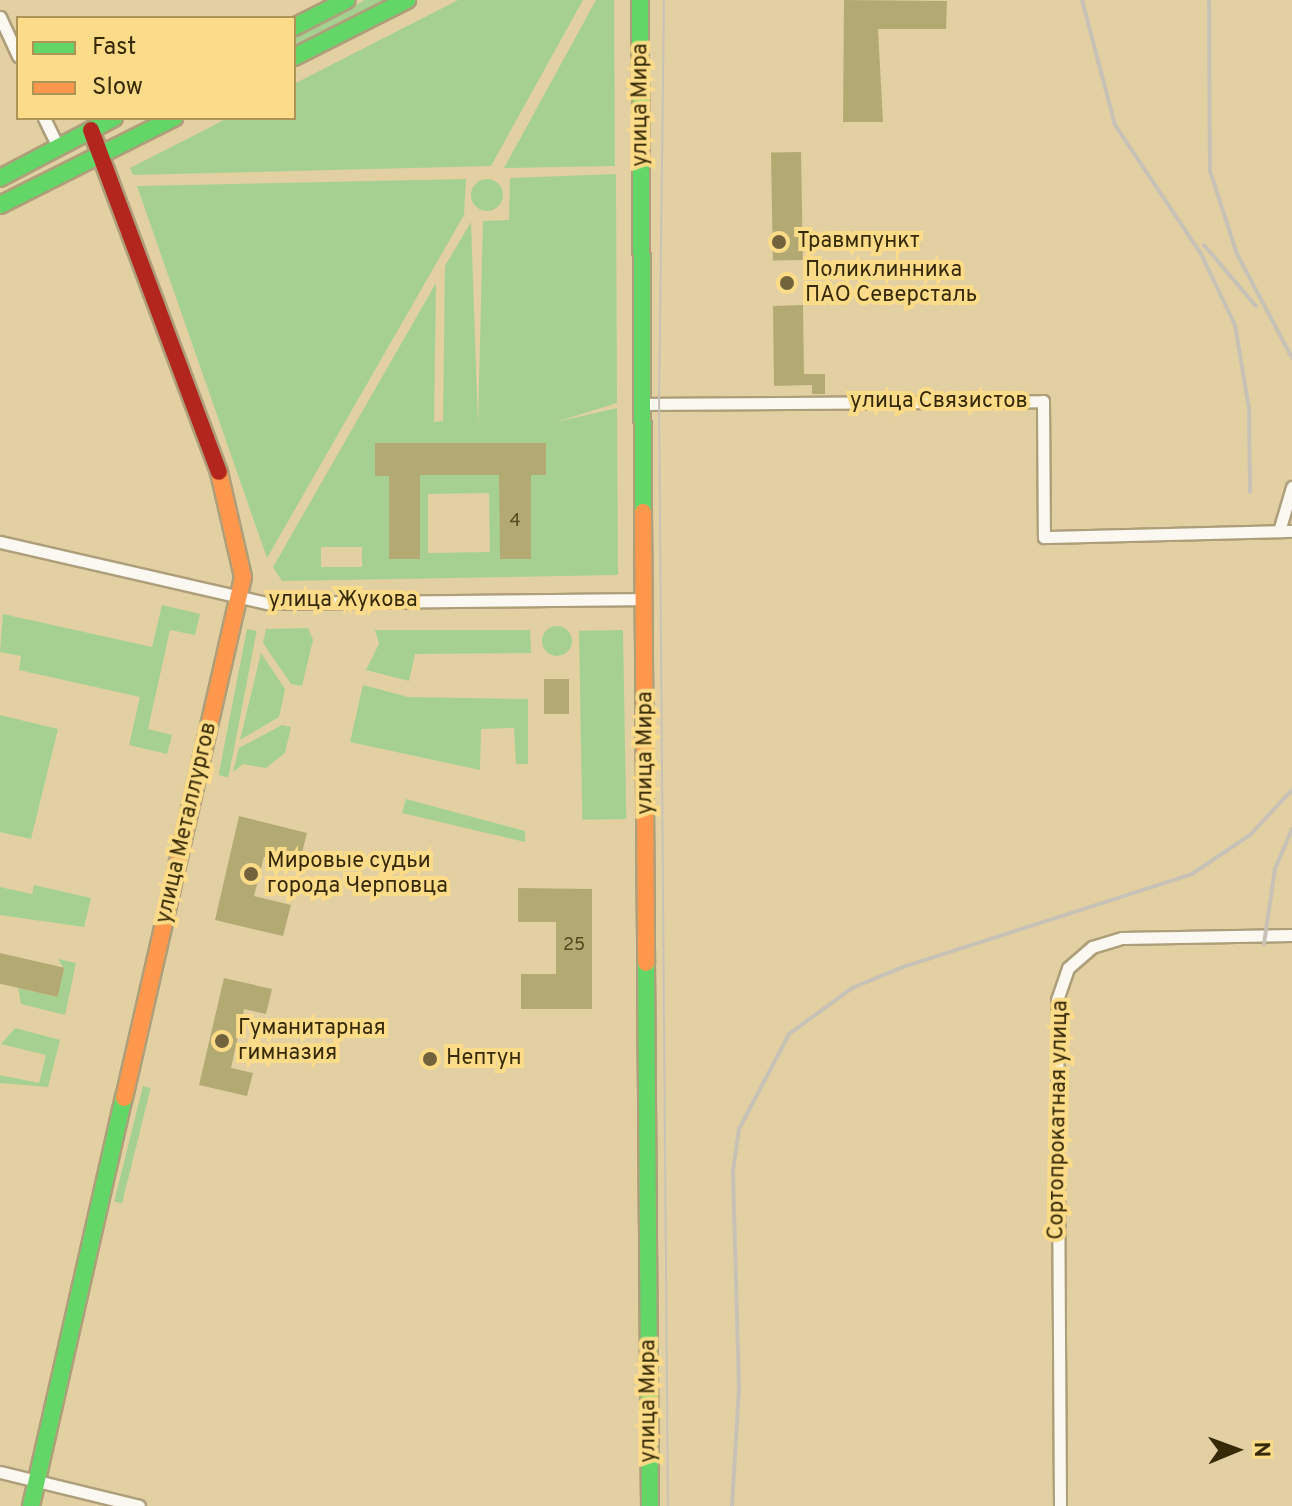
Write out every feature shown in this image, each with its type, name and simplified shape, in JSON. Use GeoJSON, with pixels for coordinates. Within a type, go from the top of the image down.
{"type":"FeatureCollection","features":[{"type":"Feature","properties":{"kind":"main road"},"geometry":{"type":"LineString","coordinates":[[296,26],[347,0]]}},
{"type":"Feature","properties":{"kind":"main road"},"geometry":{"type":"LineString","coordinates":[[296,56],[407,0]]}},
{"type":"Feature","properties":{"kind":"main road","name":"улица Мира"},"geometry":{"type":"LineString","coordinates":[[640,0],[650,1506]]}},
{"type":"Feature","properties":{"kind":"main road"},"geometry":{"type":"LineString","coordinates":[[0,178],[110,120]]}},
{"type":"Feature","properties":{"kind":"main road"},"geometry":{"type":"LineString","coordinates":[[0,205],[170,120]]}},
{"type":"Feature","properties":{"kind":"main road","name":"улица Металлургов"},"geometry":{"type":"LineString","coordinates":[[31,1506],[240,596],[243,560],[233,509],[103,154],[91,130]]}},
{"type":"Feature","properties":{"kind":"street"},"geometry":{"type":"LineString","coordinates":[[0,17],[16,52]]}},
{"type":"Feature","properties":{"kind":"street"},"geometry":{"type":"LineString","coordinates":[[45,120],[58,147]]}},
{"type":"Feature","properties":{"kind":"street","name":"улица Связистов"},"geometry":{"type":"LineString","coordinates":[[643,404],[1043,401],[1044,537],[1292,531]]}},
{"type":"Feature","properties":{"kind":"street"},"geometry":{"type":"LineString","coordinates":[[1279,531],[1292,487]]}},
{"type":"Feature","properties":{"kind":"street","name":"улица Жукова"},"geometry":{"type":"LineString","coordinates":[[0,542],[240,596],[347,603],[645,599]]}},
{"type":"Feature","properties":{"kind":"street","name":"Сортопрокатная улица"},"geometry":{"type":"LineString","coordinates":[[1060,1506],[1057,1000],[1068,968],[1092,947],[1122,938],[1292,935]]}},
{"type":"Feature","properties":{"kind":"street"},"geometry":{"type":"LineString","coordinates":[[0,1472],[139,1506]]}},
{"type":"Feature","properties":{"kind":"green space"},"geometry":{"type":"Polygon","coordinates":[[[365,0],[388,0],[296,47],[296,36],[365,0]]]}},
{"type":"Feature","properties":{"kind":"green space"},"geometry":{"type":"Polygon","coordinates":[[[458,0],[583,0],[491,166],[133,175],[130,168],[224,120],[296,120],[296,83],[458,0]]]}},
{"type":"Feature","properties":{"kind":"green space"},"geometry":{"type":"Polygon","coordinates":[[[596,0],[614,0],[615,166],[504,168],[596,0]]]}},
{"type":"Feature","properties":{"kind":"green space"},"geometry":{"type":"Polygon","coordinates":[[[616,174],[617,403],[556,422],[617,408],[618,575],[282,581],[273,567],[436,283],[434,422],[443,421],[445,266],[471,222],[478,424],[483,221],[509,220],[510,178],[616,174]],[[545,443],[375,444],[375,476],[394,476],[389,559],[420,558],[415,475],[504,475],[500,558],[531,559],[525,475],[546,475],[545,443]],[[489,493],[428,494],[428,553],[490,552],[489,493]],[[321,547],[321,567],[362,567],[362,547],[321,547]]]}},
{"type":"Feature","properties":{"kind":"green space"},"geometry":{"type":"Polygon","coordinates":[[[466,179],[464,215],[267,558],[137,186],[466,179]]]}},
{"type":"Feature","properties":{"kind":"green space"},"geometry":{"type":"Polygon","coordinates":[[[487,179],[498,184],[503,195],[498,206],[487,211],[476,206],[471,195],[476,184],[487,179]]]}},
{"type":"Feature","properties":{"kind":"green space"},"geometry":{"type":"Polygon","coordinates":[[[162,605],[200,614],[195,635],[170,630],[148,729],[172,735],[167,754],[129,745],[140,697],[19,670],[21,656],[0,652],[3,614],[152,647],[162,605]]]}},
{"type":"Feature","properties":{"kind":"green space"},"geometry":{"type":"Polygon","coordinates":[[[557,626],[568,630],[572,641],[568,652],[557,656],[546,652],[542,641],[546,630],[557,626]]]}},
{"type":"Feature","properties":{"kind":"green space"},"geometry":{"type":"Polygon","coordinates":[[[308,628],[313,640],[302,686],[291,684],[263,643],[266,629],[308,628]]]}},
{"type":"Feature","properties":{"kind":"green space"},"geometry":{"type":"Polygon","coordinates":[[[247,629],[257,631],[228,777],[219,775],[247,629]]]}},
{"type":"Feature","properties":{"kind":"green space"},"geometry":{"type":"Polygon","coordinates":[[[375,630],[530,630],[531,653],[415,654],[409,681],[366,670],[379,644],[375,630]]]}},
{"type":"Feature","properties":{"kind":"green space"},"geometry":{"type":"Polygon","coordinates":[[[623,630],[626,819],[582,820],[579,631],[623,630]]]}},
{"type":"Feature","properties":{"kind":"green space"},"geometry":{"type":"Polygon","coordinates":[[[261,653],[285,689],[279,717],[240,740],[261,653]]]}},
{"type":"Feature","properties":{"kind":"green space"},"geometry":{"type":"Polygon","coordinates":[[[363,685],[408,697],[528,699],[528,764],[516,764],[514,728],[481,729],[480,770],[350,742],[363,685]]]}},
{"type":"Feature","properties":{"kind":"green space"},"geometry":{"type":"Polygon","coordinates":[[[0,715],[58,729],[31,839],[0,832],[0,715]]]}},
{"type":"Feature","properties":{"kind":"green space"},"geometry":{"type":"Polygon","coordinates":[[[282,725],[291,727],[285,753],[266,768],[243,764],[233,772],[239,748],[282,725]]]}},
{"type":"Feature","properties":{"kind":"green space"},"geometry":{"type":"Polygon","coordinates":[[[406,799],[525,831],[525,842],[402,813],[406,799]]]}},
{"type":"Feature","properties":{"kind":"green space"},"geometry":{"type":"Polygon","coordinates":[[[34,885],[91,898],[84,927],[0,915],[0,887],[32,894],[34,885]]]}},
{"type":"Feature","properties":{"kind":"green space"},"geometry":{"type":"Polygon","coordinates":[[[58,959],[76,963],[65,1015],[21,1004],[18,988],[57,997],[64,969],[58,959]]]}},
{"type":"Feature","properties":{"kind":"green space"},"geometry":{"type":"Polygon","coordinates":[[[15,1028],[60,1040],[48,1087],[0,1083],[0,1075],[39,1083],[46,1055],[1,1044],[15,1028]]]}},
{"type":"Feature","properties":{"kind":"green space"},"geometry":{"type":"Polygon","coordinates":[[[143,1086],[151,1088],[122,1203],[114,1201],[143,1086]]]}},
{"type":"Feature","properties":{"kind":"building"},"geometry":{"type":"Polygon","coordinates":[[[844,0],[947,1],[946,29],[878,29],[883,122],[843,122],[844,0]]]}},
{"type":"Feature","properties":{"kind":"building"},"geometry":{"type":"Polygon","coordinates":[[[801,152],[803,260],[773,261],[771,153],[801,152]]]}},
{"type":"Feature","properties":{"kind":"building"},"geometry":{"type":"Polygon","coordinates":[[[803,305],[804,374],[825,374],[825,394],[812,394],[812,385],[774,386],[773,306],[803,305]]]}},
{"type":"Feature","properties":{"kind":"building"},"geometry":{"type":"Polygon","coordinates":[[[375,443],[546,443],[546,475],[531,475],[531,559],[500,559],[499,475],[420,475],[420,559],[389,559],[389,476],[375,476],[375,443]]]}},
{"type":"Feature","properties":{"kind":"building"},"geometry":{"type":"Polygon","coordinates":[[[544,679],[569,679],[569,714],[544,714],[544,679]]]}},
{"type":"Feature","properties":{"kind":"building"},"geometry":{"type":"Polygon","coordinates":[[[239,816],[307,833],[299,865],[264,857],[254,896],[291,905],[283,936],[215,920],[239,816]]]}},
{"type":"Feature","properties":{"kind":"building"},"geometry":{"type":"Polygon","coordinates":[[[518,888],[592,889],[592,1009],[521,1009],[521,974],[556,974],[556,922],[518,922],[518,888]]]}},
{"type":"Feature","properties":{"kind":"building"},"geometry":{"type":"Polygon","coordinates":[[[0,953],[64,968],[58,997],[0,984],[0,953]]]}},
{"type":"Feature","properties":{"kind":"building","name":"Гуманитарная гимназия"},"geometry":{"type":"Polygon","coordinates":[[[224,978],[272,989],[266,1014],[244,1009],[231,1068],[253,1073],[247,1096],[199,1085],[224,978]]]}},
{"type":"Feature","properties":{"kind":"tram line"},"geometry":{"type":"LineString","coordinates":[[664,0],[659,394],[668,1506]]}},
{"type":"Feature","properties":{"kind":"railway"},"geometry":{"type":"LineString","coordinates":[[1082,0],[1115,125],[1201,254],[1235,325],[1249,408],[1250,492]]}},
{"type":"Feature","properties":{"kind":"railway"},"geometry":{"type":"LineString","coordinates":[[1209,0],[1210,171],[1237,254],[1292,358]]}},
{"type":"Feature","properties":{"kind":"railway"},"geometry":{"type":"LineString","coordinates":[[1204,245],[1256,306]]}},
{"type":"Feature","properties":{"kind":"railway"},"geometry":{"type":"LineString","coordinates":[[732,1506],[739,1388],[733,1171],[739,1129],[789,1034],[852,988],[903,967],[1192,874],[1250,835],[1292,790]]}},
{"type":"Feature","properties":{"kind":"railway"},"geometry":{"type":"LineString","coordinates":[[1264,944],[1275,869],[1292,829]]}},
{"type":"Feature","properties":{"kind":"traffic: fast"},"geometry":{"type":"LineString","coordinates":[[296,26],[347,0]]}},
{"type":"Feature","properties":{"kind":"traffic: fast"},"geometry":{"type":"LineString","coordinates":[[296,56],[407,0]]}},
{"type":"Feature","properties":{"kind":"traffic: fast"},"geometry":{"type":"LineString","coordinates":[[640,0],[643,512]]}},
{"type":"Feature","properties":{"kind":"traffic: fast"},"geometry":{"type":"LineString","coordinates":[[0,178],[110,120]]}},
{"type":"Feature","properties":{"kind":"traffic: fast"},"geometry":{"type":"LineString","coordinates":[[0,205],[170,120]]}},
{"type":"Feature","properties":{"kind":"traffic: fast"},"geometry":{"type":"LineString","coordinates":[[646,963],[650,1506]]}},
{"type":"Feature","properties":{"kind":"traffic: fast"},"geometry":{"type":"LineString","coordinates":[[31,1506],[124,1098]]}},
{"type":"Feature","properties":{"kind":"traffic: slow"},"geometry":{"type":"LineString","coordinates":[[124,1098],[243,577],[219,472]]}},
{"type":"Feature","properties":{"kind":"traffic: slow"},"geometry":{"type":"LineString","coordinates":[[643,512],[646,963]]}},
{"type":"Feature","properties":{"kind":"traffic: jam"},"geometry":{"type":"LineString","coordinates":[[91,130],[219,472]]}},
{"type":"Feature","properties":{"kind":"place","name":"Травмпункт"},"geometry":{"type":"Point","coordinates":[779,242]}},
{"type":"Feature","properties":{"kind":"place","name":"Поликлинника ПАО Северсталь"},"geometry":{"type":"Point","coordinates":[787,283]}},
{"type":"Feature","properties":{"kind":"place","name":"Мировые судьи города Черповца"},"geometry":{"type":"Point","coordinates":[251,874]}},
{"type":"Feature","properties":{"kind":"place","name":"Гуманитарная гимназия"},"geometry":{"type":"Point","coordinates":[222,1041]}},
{"type":"Feature","properties":{"kind":"place","name":"Нептун"},"geometry":{"type":"Point","coordinates":[430,1059]}}]}
